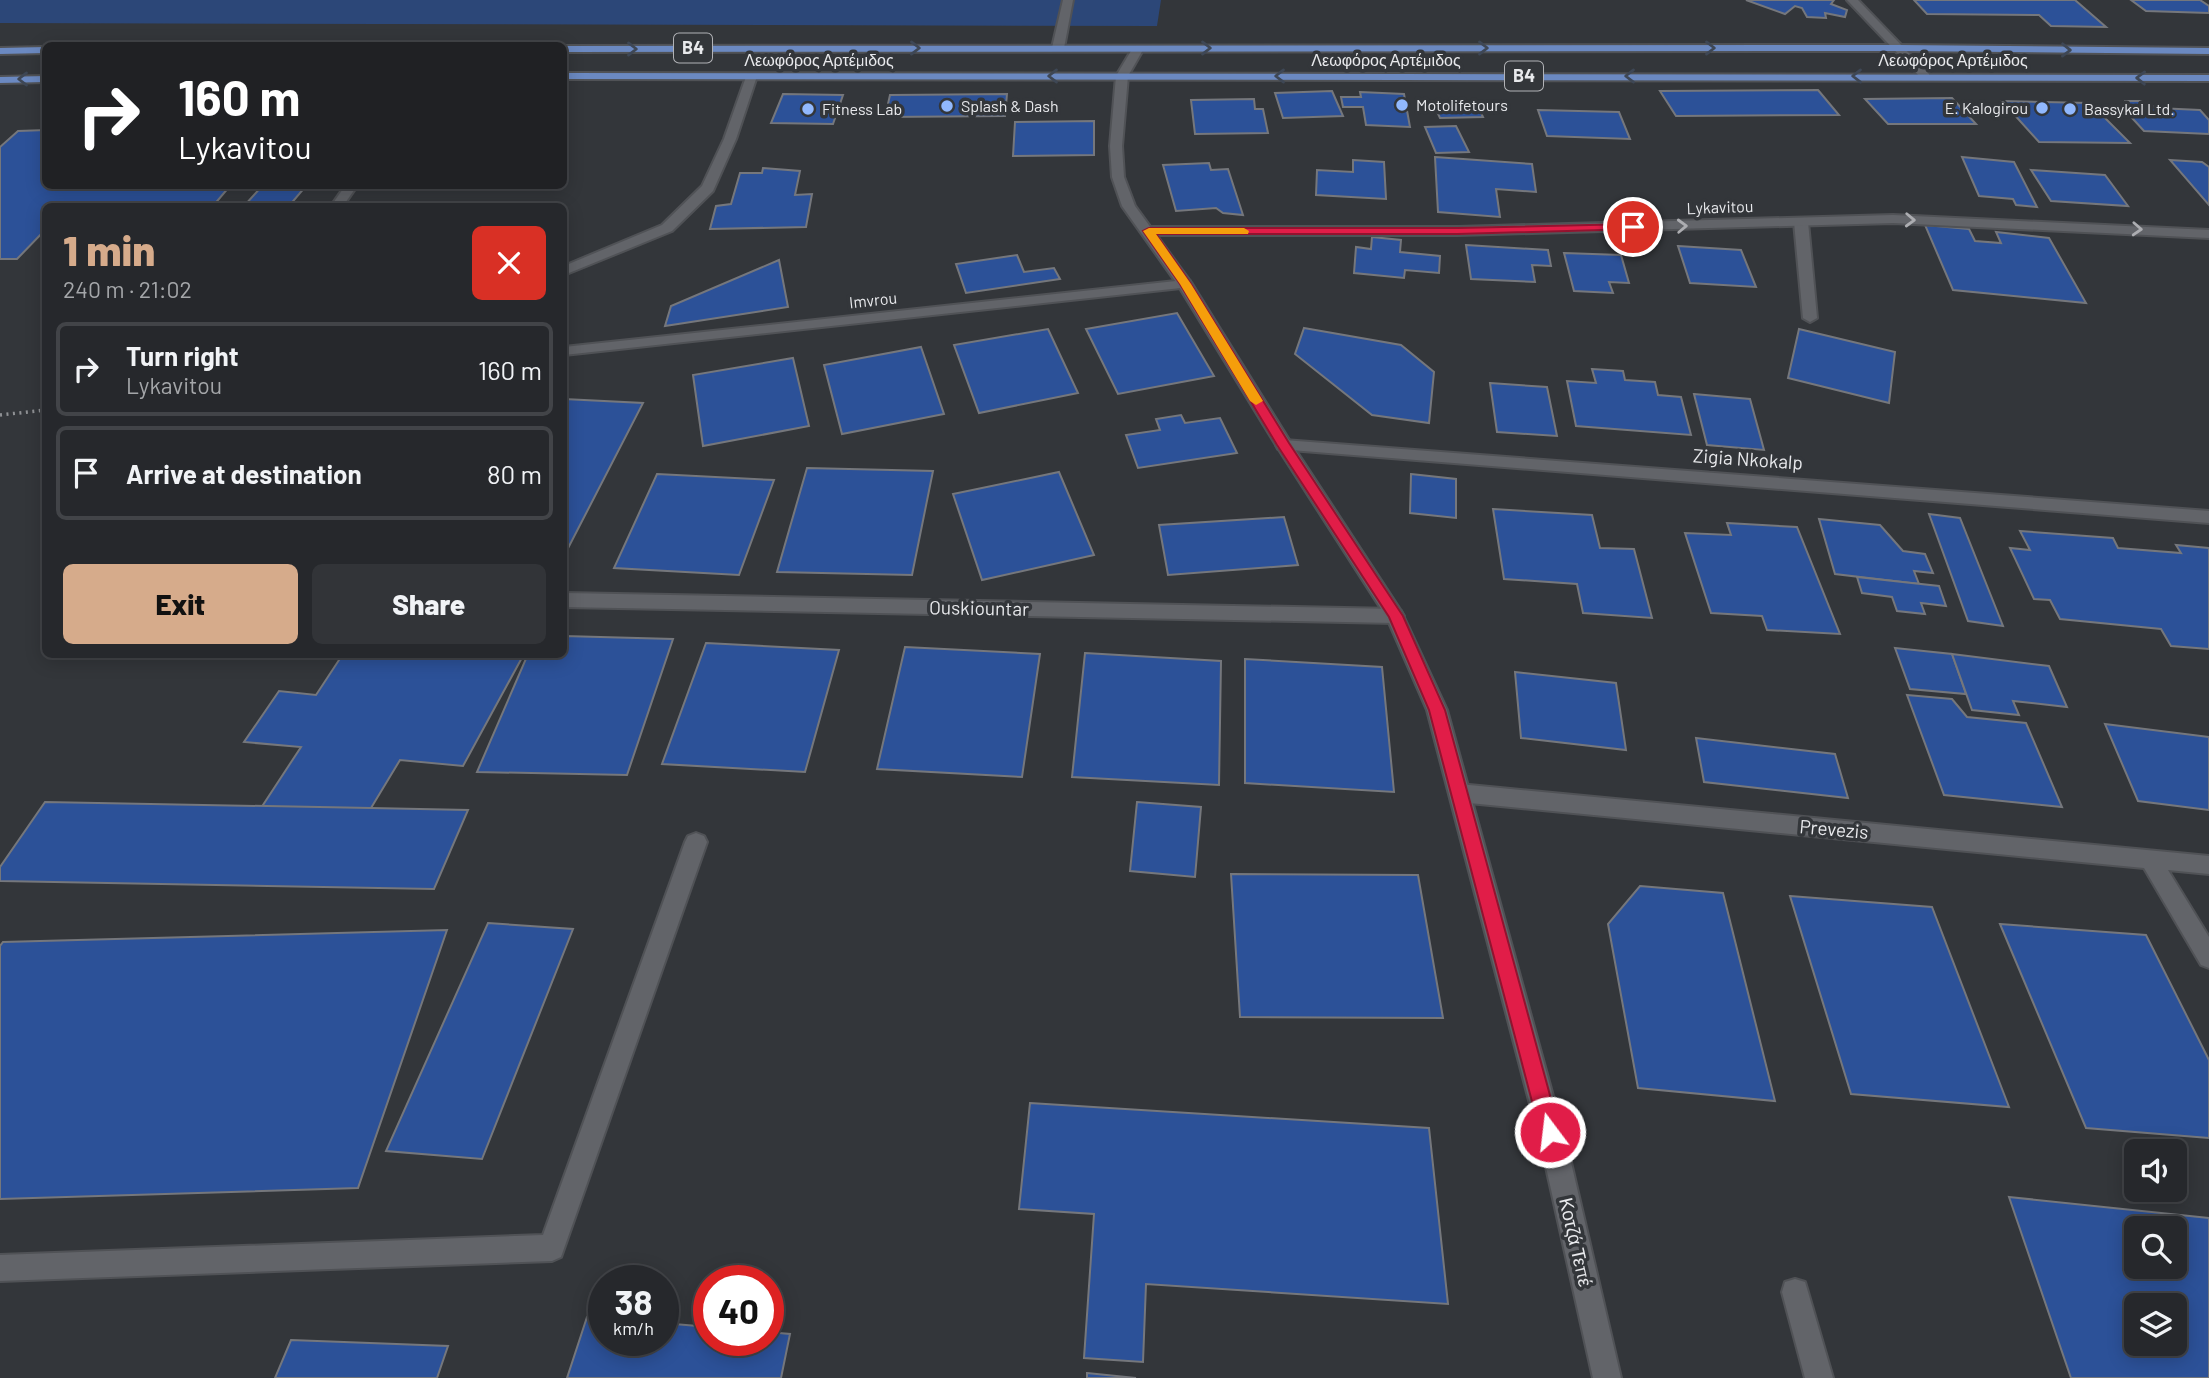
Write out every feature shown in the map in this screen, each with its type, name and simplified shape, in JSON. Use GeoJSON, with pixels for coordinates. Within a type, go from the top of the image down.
{"type":"FeatureCollection","features":[{"type":"Feature","properties":{"kind":"main road","name":"Λεωφόρος Αρτέμιδος"},"geometry":{"type":"LineString","coordinates":[[567,49],[1900,48],[2209,51]]}},
{"type":"Feature","properties":{"kind":"main road"},"geometry":{"type":"LineString","coordinates":[[0,51],[42,50]]}},
{"type":"Feature","properties":{"kind":"main road","name":"Λεωφόρος Αρτέμιδος"},"geometry":{"type":"LineString","coordinates":[[567,76],[2209,78]]}},
{"type":"Feature","properties":{"kind":"main road"},"geometry":{"type":"LineString","coordinates":[[0,80],[42,79]]}},
{"type":"Feature","properties":{"kind":"street"},"geometry":{"type":"LineString","coordinates":[[1058,48],[1068,0]]}},
{"type":"Feature","properties":{"kind":"street"},"geometry":{"type":"LineString","coordinates":[[1852,0],[1925,76]]}},
{"type":"Feature","properties":{"kind":"street"},"geometry":{"type":"LineString","coordinates":[[1122,76],[1138,48]]}},
{"type":"Feature","properties":{"kind":"street"},"geometry":{"type":"LineString","coordinates":[[567,270],[667,228],[708,188],[730,139],[751,76]]}},
{"type":"Feature","properties":{"kind":"street","name":"Κοτζά Τεπέ"},"geometry":{"type":"LineString","coordinates":[[1122,76],[1116,146],[1118,177],[1129,206],[1185,284],[1284,445],[1395,616],[1437,710],[1557,1158],[1607,1378]]}},
{"type":"Feature","properties":{"kind":"street","name":"Lykavitou"},"geometry":{"type":"LineString","coordinates":[[1149,231],[1472,231],[1893,219],[2209,234]]}},
{"type":"Feature","properties":{"kind":"street"},"geometry":{"type":"LineString","coordinates":[[1801,222],[1810,318]]}},
{"type":"Feature","properties":{"kind":"street","name":"Imvrou"},"geometry":{"type":"LineString","coordinates":[[567,351],[1185,284]]}},
{"type":"Feature","properties":{"kind":"street","name":"Zigia Nkokalp"},"geometry":{"type":"LineString","coordinates":[[1284,445],[2209,517]]}},
{"type":"Feature","properties":{"kind":"street","name":"Ouskiountar"},"geometry":{"type":"LineString","coordinates":[[567,600],[1395,616]]}},
{"type":"Feature","properties":{"kind":"street","name":"Prevezis"},"geometry":{"type":"LineString","coordinates":[[1459,793],[2209,865]]}},
{"type":"Feature","properties":{"kind":"street"},"geometry":{"type":"LineString","coordinates":[[0,1268],[552,1248],[696,842]]}},
{"type":"Feature","properties":{"kind":"street"},"geometry":{"type":"LineString","coordinates":[[2150,859],[2209,958]]}},
{"type":"Feature","properties":{"kind":"street"},"geometry":{"type":"LineString","coordinates":[[1795,1292],[1819,1378]]}},
{"type":"Feature","properties":{"kind":"path"},"geometry":{"type":"LineString","coordinates":[[0,415],[42,410]]}},
{"type":"Feature","properties":{"kind":"shaded area"},"geometry":{"type":"Polygon","coordinates":[[[0,0],[1161,0],[1157,26],[0,23],[0,0]]]}},
{"type":"Feature","properties":{"kind":"building"},"geometry":{"type":"Polygon","coordinates":[[[1746,0],[1834,0],[1831,4],[1847,10],[1845,17],[1825,13],[1826,18],[1807,17],[1802,8],[1795,6],[1785,14],[1746,0]]]}},
{"type":"Feature","properties":{"kind":"building"},"geometry":{"type":"Polygon","coordinates":[[[1914,0],[2075,0],[2106,27],[2051,26],[2039,15],[1927,14],[1914,0]]]}},
{"type":"Feature","properties":{"kind":"building"},"geometry":{"type":"Polygon","coordinates":[[[2131,0],[2200,0],[2209,6],[2209,13],[2146,11],[2131,0]]]}},
{"type":"Feature","properties":{"kind":"building"},"geometry":{"type":"Polygon","coordinates":[[[1818,90],[1839,115],[1676,116],[1660,91],[1818,90]]]}},
{"type":"Feature","properties":{"kind":"building"},"geometry":{"type":"Polygon","coordinates":[[[1332,91],[1343,116],[1283,118],[1275,93],[1332,91]]]}},
{"type":"Feature","properties":{"kind":"building"},"geometry":{"type":"Polygon","coordinates":[[[1360,92],[1404,94],[1410,127],[1366,125],[1363,107],[1343,107],[1341,97],[1361,97],[1360,92]]]}},
{"type":"Feature","properties":{"kind":"building","name":"Fitness Lab"},"geometry":{"type":"Polygon","coordinates":[[[783,94],[843,95],[833,124],[771,123],[783,94]]]}},
{"type":"Feature","properties":{"kind":"building","name":"Splash & Dash"},"geometry":{"type":"Polygon","coordinates":[[[1007,94],[1005,116],[885,117],[890,95],[1007,94]]]}},
{"type":"Feature","properties":{"kind":"building"},"geometry":{"type":"Polygon","coordinates":[[[1952,98],[1976,124],[1888,124],[1865,99],[1952,98]]]}},
{"type":"Feature","properties":{"kind":"building"},"geometry":{"type":"Polygon","coordinates":[[[1254,99],[1255,109],[1263,109],[1268,133],[1195,134],[1191,100],[1254,99]]]}},
{"type":"Feature","properties":{"kind":"building"},"geometry":{"type":"Polygon","coordinates":[[[2002,101],[2090,103],[2130,143],[2039,142],[2002,101]]]}},
{"type":"Feature","properties":{"kind":"building"},"geometry":{"type":"Polygon","coordinates":[[[2125,101],[2140,101],[2157,108],[2200,110],[2209,120],[2209,134],[2144,131],[2122,107],[2125,101]]]}},
{"type":"Feature","properties":{"kind":"building"},"geometry":{"type":"Polygon","coordinates":[[[1476,102],[1483,117],[1440,118],[1433,103],[1476,102]]]}},
{"type":"Feature","properties":{"kind":"building"},"geometry":{"type":"Polygon","coordinates":[[[1538,110],[1619,112],[1630,139],[1547,136],[1538,110]]]}},
{"type":"Feature","properties":{"kind":"building"},"geometry":{"type":"Polygon","coordinates":[[[1094,121],[1094,155],[1013,156],[1015,122],[1094,121]]]}},
{"type":"Feature","properties":{"kind":"building"},"geometry":{"type":"Polygon","coordinates":[[[1456,126],[1469,152],[1436,153],[1425,127],[1456,126]]]}},
{"type":"Feature","properties":{"kind":"building"},"geometry":{"type":"Polygon","coordinates":[[[42,130],[42,189],[227,189],[216,203],[42,203],[42,233],[17,259],[0,259],[0,147],[18,131],[42,130]]]}},
{"type":"Feature","properties":{"kind":"building"},"geometry":{"type":"Polygon","coordinates":[[[1435,157],[1532,164],[1536,192],[1496,189],[1500,217],[1438,212],[1435,157]]]}},
{"type":"Feature","properties":{"kind":"building"},"geometry":{"type":"Polygon","coordinates":[[[1962,157],[2014,162],[2037,207],[2016,205],[2013,199],[1979,196],[1962,157]]]}},
{"type":"Feature","properties":{"kind":"building"},"geometry":{"type":"Polygon","coordinates":[[[1353,160],[1384,162],[1386,199],[1316,195],[1317,170],[1353,172],[1353,160]]]}},
{"type":"Feature","properties":{"kind":"building"},"geometry":{"type":"Polygon","coordinates":[[[2170,160],[2202,162],[2209,167],[2209,205],[2170,160]]]}},
{"type":"Feature","properties":{"kind":"building"},"geometry":{"type":"Polygon","coordinates":[[[1209,163],[1211,170],[1228,169],[1243,215],[1223,213],[1216,208],[1176,211],[1163,165],[1209,163]]]}},
{"type":"Feature","properties":{"kind":"building"},"geometry":{"type":"Polygon","coordinates":[[[763,168],[800,171],[795,195],[812,194],[806,227],[710,229],[716,206],[731,204],[740,173],[762,173],[763,168]]]}},
{"type":"Feature","properties":{"kind":"building"},"geometry":{"type":"Polygon","coordinates":[[[2031,170],[2105,175],[2128,206],[2051,201],[2031,170]]]}},
{"type":"Feature","properties":{"kind":"building"},"geometry":{"type":"Polygon","coordinates":[[[259,189],[303,189],[292,203],[247,203],[259,189]]]}},
{"type":"Feature","properties":{"kind":"building"},"geometry":{"type":"Polygon","coordinates":[[[1925,225],[1969,229],[1975,241],[2001,243],[1996,232],[2049,238],[2086,303],[1953,290],[1925,225]]]}},
{"type":"Feature","properties":{"kind":"building"},"geometry":{"type":"Polygon","coordinates":[[[1372,237],[1401,240],[1400,252],[1440,256],[1439,273],[1405,270],[1404,278],[1354,273],[1356,247],[1371,249],[1372,237]]]}},
{"type":"Feature","properties":{"kind":"building"},"geometry":{"type":"Polygon","coordinates":[[[1466,245],[1548,250],[1551,266],[1532,265],[1535,282],[1471,279],[1466,245]]]}},
{"type":"Feature","properties":{"kind":"building"},"geometry":{"type":"Polygon","coordinates":[[[1678,246],[1741,250],[1756,287],[1690,283],[1678,246]]]}},
{"type":"Feature","properties":{"kind":"building"},"geometry":{"type":"Polygon","coordinates":[[[1564,253],[1621,255],[1629,283],[1609,282],[1613,293],[1574,291],[1564,253]]]}},
{"type":"Feature","properties":{"kind":"building"},"geometry":{"type":"Polygon","coordinates":[[[1017,255],[1024,272],[1054,268],[1060,279],[966,293],[956,264],[1017,255]]]}},
{"type":"Feature","properties":{"kind":"building"},"geometry":{"type":"Polygon","coordinates":[[[779,260],[788,307],[665,326],[671,306],[779,260]]]}},
{"type":"Feature","properties":{"kind":"building"},"geometry":{"type":"Polygon","coordinates":[[[1177,313],[1214,376],[1118,394],[1086,329],[1177,313]]]}},
{"type":"Feature","properties":{"kind":"building"},"geometry":{"type":"Polygon","coordinates":[[[1304,328],[1401,345],[1434,372],[1429,423],[1372,415],[1295,354],[1304,328]]]}},
{"type":"Feature","properties":{"kind":"building"},"geometry":{"type":"Polygon","coordinates":[[[1048,329],[1078,393],[979,413],[954,345],[1048,329]]]}},
{"type":"Feature","properties":{"kind":"building"},"geometry":{"type":"Polygon","coordinates":[[[1799,329],[1895,352],[1889,403],[1788,378],[1799,329]]]}},
{"type":"Feature","properties":{"kind":"building"},"geometry":{"type":"Polygon","coordinates":[[[921,347],[944,414],[842,434],[824,365],[921,347]]]}},
{"type":"Feature","properties":{"kind":"building"},"geometry":{"type":"Polygon","coordinates":[[[793,358],[809,426],[703,446],[693,375],[793,358]]]}},
{"type":"Feature","properties":{"kind":"building"},"geometry":{"type":"Polygon","coordinates":[[[1592,369],[1623,371],[1625,380],[1655,382],[1658,395],[1681,397],[1691,435],[1576,426],[1567,381],[1596,383],[1592,369]]]}},
{"type":"Feature","properties":{"kind":"building"},"geometry":{"type":"Polygon","coordinates":[[[1490,383],[1547,387],[1557,436],[1497,432],[1490,383]]]}},
{"type":"Feature","properties":{"kind":"building"},"geometry":{"type":"Polygon","coordinates":[[[1694,394],[1750,399],[1764,450],[1707,445],[1694,394]]]}},
{"type":"Feature","properties":{"kind":"building"},"geometry":{"type":"Polygon","coordinates":[[[567,399],[643,403],[567,550],[567,399]]]}},
{"type":"Feature","properties":{"kind":"building"},"geometry":{"type":"Polygon","coordinates":[[[1181,415],[1185,423],[1220,418],[1237,453],[1138,468],[1126,435],[1160,430],[1156,419],[1181,415]]]}},
{"type":"Feature","properties":{"kind":"building"},"geometry":{"type":"Polygon","coordinates":[[[807,468],[933,471],[912,575],[777,572],[807,468]]]}},
{"type":"Feature","properties":{"kind":"building"},"geometry":{"type":"Polygon","coordinates":[[[1059,472],[1094,555],[982,580],[953,494],[1059,472]]]}},
{"type":"Feature","properties":{"kind":"building"},"geometry":{"type":"Polygon","coordinates":[[[657,474],[774,480],[739,575],[614,568],[657,474]]]}},
{"type":"Feature","properties":{"kind":"building"},"geometry":{"type":"Polygon","coordinates":[[[1411,474],[1456,479],[1456,518],[1410,513],[1411,474]]]}},
{"type":"Feature","properties":{"kind":"building"},"geometry":{"type":"Polygon","coordinates":[[[1493,509],[1592,515],[1600,548],[1634,549],[1652,618],[1583,613],[1577,584],[1504,579],[1493,509]]]}},
{"type":"Feature","properties":{"kind":"building"},"geometry":{"type":"Polygon","coordinates":[[[1929,514],[1960,518],[2003,626],[1968,621],[1929,514]]]}},
{"type":"Feature","properties":{"kind":"building"},"geometry":{"type":"Polygon","coordinates":[[[1284,517],[1298,565],[1168,575],[1159,525],[1284,517]]]}},
{"type":"Feature","properties":{"kind":"building"},"geometry":{"type":"Polygon","coordinates":[[[1819,519],[1880,525],[1903,551],[1925,554],[1933,573],[1914,571],[1919,584],[1835,574],[1819,519]]]}},
{"type":"Feature","properties":{"kind":"building"},"geometry":{"type":"Polygon","coordinates":[[[1727,523],[1797,527],[1840,634],[1767,630],[1762,616],[1711,613],[1685,533],[1731,535],[1727,523]]]}},
{"type":"Feature","properties":{"kind":"building"},"geometry":{"type":"Polygon","coordinates":[[[2020,531],[2113,538],[2118,548],[2181,553],[2176,545],[2209,548],[2209,649],[2171,646],[2161,629],[2060,619],[2050,600],[2034,599],[2010,548],[2030,550],[2020,531]]]}},
{"type":"Feature","properties":{"kind":"building"},"geometry":{"type":"Polygon","coordinates":[[[1857,577],[1939,586],[1946,606],[1921,603],[1925,614],[1897,611],[1892,597],[1862,593],[1857,577]]]}},
{"type":"Feature","properties":{"kind":"building"},"geometry":{"type":"Polygon","coordinates":[[[567,636],[673,639],[627,775],[477,772],[526,658],[567,658],[567,636]]]}},
{"type":"Feature","properties":{"kind":"building"},"geometry":{"type":"Polygon","coordinates":[[[706,643],[839,650],[805,772],[662,764],[706,643]]]}},
{"type":"Feature","properties":{"kind":"building"},"geometry":{"type":"Polygon","coordinates":[[[905,647],[1040,654],[1022,777],[877,769],[905,647]]]}},
{"type":"Feature","properties":{"kind":"building"},"geometry":{"type":"Polygon","coordinates":[[[1895,648],[1952,654],[1966,694],[1910,689],[1895,648]]]}},
{"type":"Feature","properties":{"kind":"building"},"geometry":{"type":"Polygon","coordinates":[[[1085,653],[1221,661],[1219,785],[1072,777],[1085,653]]]}},
{"type":"Feature","properties":{"kind":"building"},"geometry":{"type":"Polygon","coordinates":[[[1952,654],[2049,666],[2067,707],[2013,701],[2019,715],[1972,710],[1952,654]]]}},
{"type":"Feature","properties":{"kind":"building"},"geometry":{"type":"Polygon","coordinates":[[[340,658],[522,658],[463,766],[400,760],[371,808],[261,808],[301,747],[244,742],[279,691],[316,695],[340,658]]]}},
{"type":"Feature","properties":{"kind":"building"},"geometry":{"type":"Polygon","coordinates":[[[1245,659],[1382,667],[1394,792],[1245,783],[1245,659]]]}},
{"type":"Feature","properties":{"kind":"building"},"geometry":{"type":"Polygon","coordinates":[[[1515,672],[1616,683],[1626,750],[1521,738],[1515,672]]]}},
{"type":"Feature","properties":{"kind":"building"},"geometry":{"type":"Polygon","coordinates":[[[1907,695],[1952,699],[1967,717],[2026,723],[2062,807],[1944,795],[1907,695]]]}},
{"type":"Feature","properties":{"kind":"building"},"geometry":{"type":"Polygon","coordinates":[[[2105,724],[2209,737],[2209,810],[2138,801],[2105,724]]]}},
{"type":"Feature","properties":{"kind":"building"},"geometry":{"type":"Polygon","coordinates":[[[1696,738],[1835,754],[1848,798],[1704,782],[1696,738]]]}},
{"type":"Feature","properties":{"kind":"building"},"geometry":{"type":"Polygon","coordinates":[[[45,802],[468,810],[434,889],[0,881],[0,867],[45,802]]]}},
{"type":"Feature","properties":{"kind":"building"},"geometry":{"type":"Polygon","coordinates":[[[1137,802],[1201,807],[1195,877],[1130,871],[1137,802]]]}},
{"type":"Feature","properties":{"kind":"building"},"geometry":{"type":"Polygon","coordinates":[[[1231,874],[1418,875],[1443,1018],[1240,1017],[1231,874]]]}},
{"type":"Feature","properties":{"kind":"building"},"geometry":{"type":"Polygon","coordinates":[[[1640,886],[1723,893],[1775,1101],[1638,1088],[1608,924],[1640,886]]]}},
{"type":"Feature","properties":{"kind":"building"},"geometry":{"type":"Polygon","coordinates":[[[1790,896],[1932,907],[2009,1107],[1851,1094],[1790,896]]]}},
{"type":"Feature","properties":{"kind":"building"},"geometry":{"type":"Polygon","coordinates":[[[488,923],[573,929],[482,1159],[386,1151],[488,923]]]}},
{"type":"Feature","properties":{"kind":"building"},"geometry":{"type":"Polygon","coordinates":[[[2000,924],[2146,935],[2209,1060],[2209,1138],[2086,1128],[2000,924]]]}},
{"type":"Feature","properties":{"kind":"building"},"geometry":{"type":"Polygon","coordinates":[[[447,930],[358,1188],[0,1199],[0,946],[3,942],[447,930]]]}},
{"type":"Feature","properties":{"kind":"building"},"geometry":{"type":"Polygon","coordinates":[[[1030,1103],[1429,1128],[1448,1304],[1146,1284],[1143,1362],[1084,1358],[1094,1214],[1019,1209],[1030,1103]]]}},
{"type":"Feature","properties":{"kind":"building"},"geometry":{"type":"Polygon","coordinates":[[[2009,1197],[2209,1218],[2209,1378],[2071,1378],[2009,1197]]]}},
{"type":"Feature","properties":{"kind":"building"},"geometry":{"type":"Polygon","coordinates":[[[587,1317],[588,1356],[679,1356],[679,1324],[693,1326],[693,1356],[784,1356],[784,1333],[790,1334],[781,1378],[567,1378],[587,1317]]]}},
{"type":"Feature","properties":{"kind":"building"},"geometry":{"type":"Polygon","coordinates":[[[291,1340],[448,1346],[437,1378],[275,1378],[291,1340]]]}},
{"type":"Feature","properties":{"kind":"building"},"geometry":{"type":"Polygon","coordinates":[[[1087,1373],[1136,1378],[1087,1378],[1087,1373]]]}},
{"type":"Feature","properties":{"kind":"slow traffic"},"geometry":{"type":"LineString","coordinates":[[1244,231],[1149,231],[1185,284],[1256,401]]}},
{"type":"Feature","properties":{"kind":"place","name":"Motolifetours"},"geometry":{"type":"Point","coordinates":[1402,105]}},
{"type":"Feature","properties":{"kind":"place","name":"Splash & Dash"},"geometry":{"type":"Point","coordinates":[947,106]}},
{"type":"Feature","properties":{"kind":"place","name":"E. Kalogirou"},"geometry":{"type":"Point","coordinates":[2042,108]}},
{"type":"Feature","properties":{"kind":"place","name":"Fitness Lab"},"geometry":{"type":"Point","coordinates":[808,109]}},
{"type":"Feature","properties":{"kind":"place","name":"Bassykal Ltd."},"geometry":{"type":"Point","coordinates":[2070,109]}},
{"type":"Feature","properties":{"kind":"route"},"geometry":{"type":"LineString","coordinates":[[1550,1132],[1437,710],[1395,616],[1149,231],[1458,231],[1633,227]]}}]}
